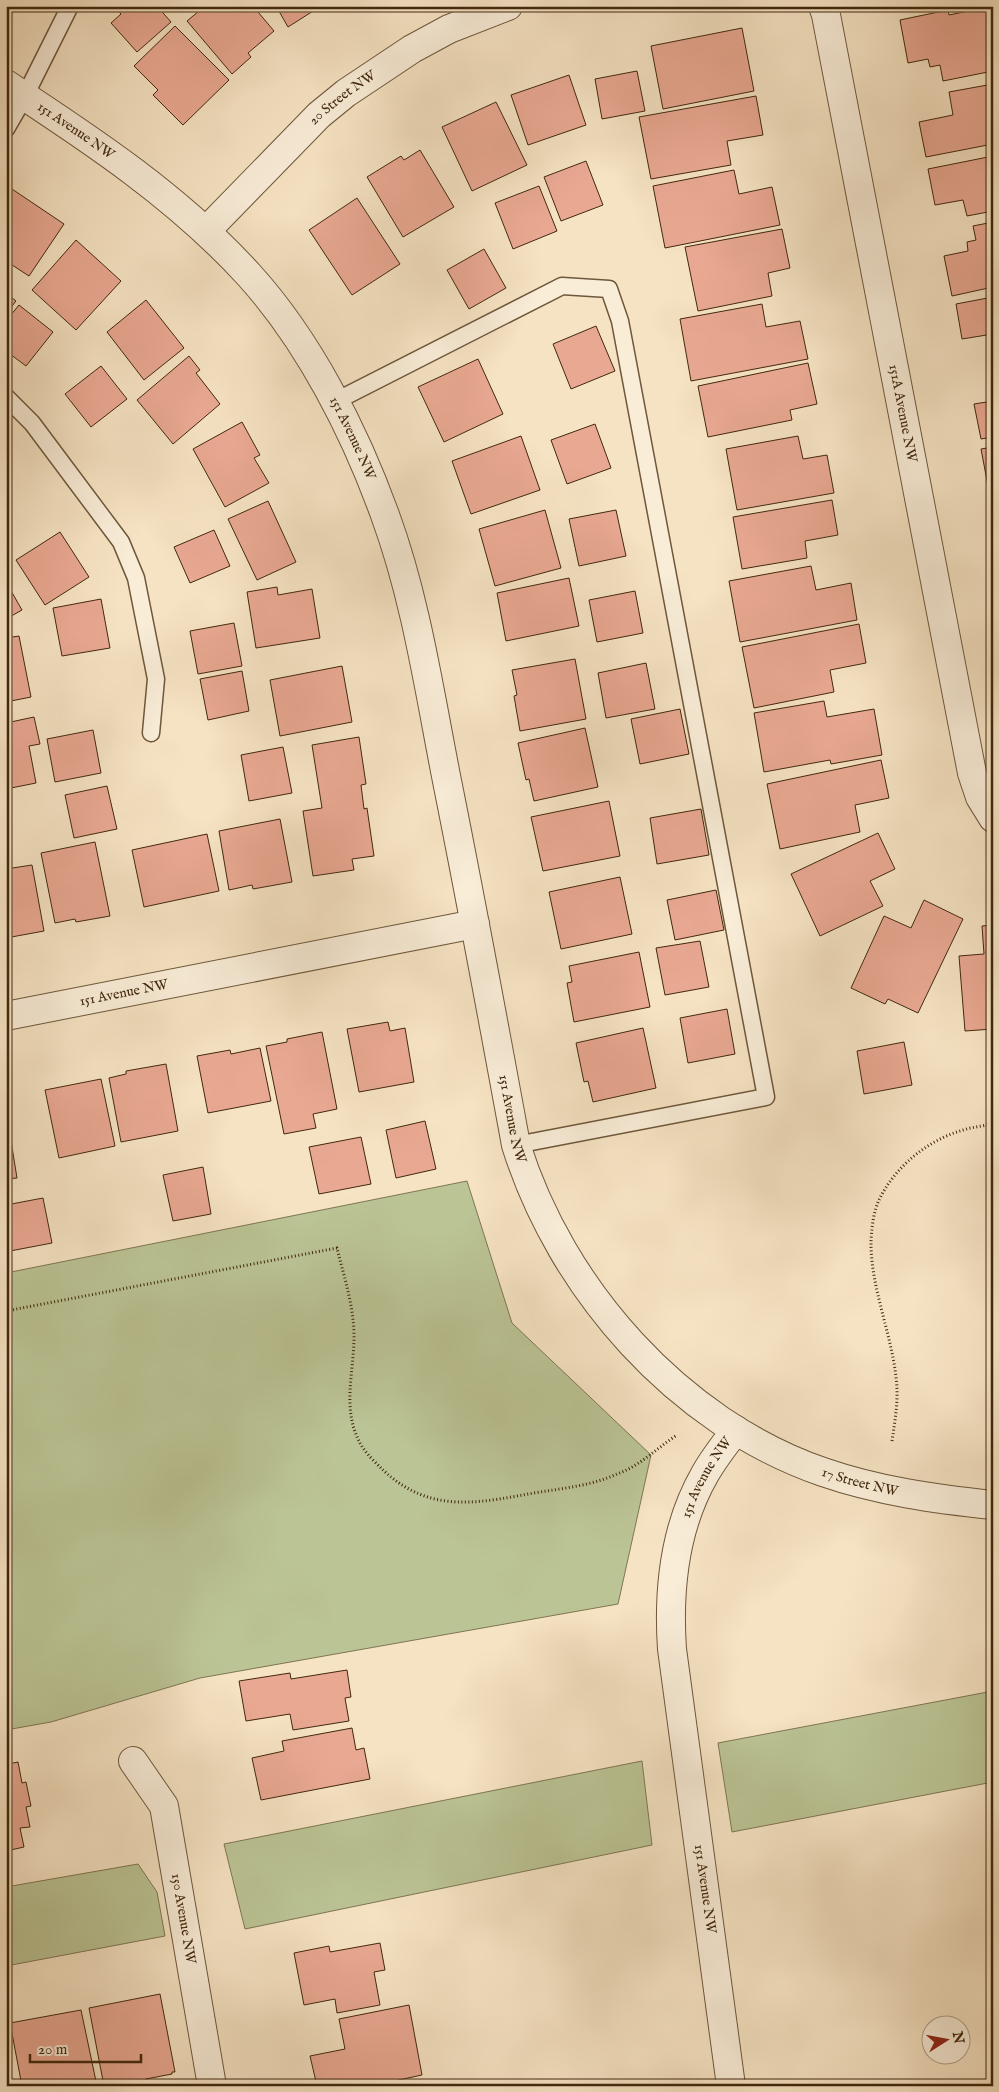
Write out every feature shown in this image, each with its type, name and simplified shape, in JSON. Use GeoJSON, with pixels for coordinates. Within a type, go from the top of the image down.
{"type":"FeatureCollection","features":[{"type":"Feature","properties":{"kind":"street","name":"20 Street NW"},"geometry":{"type":"LineString","coordinates":[[206,231],[319,115],[346,93],[389,63],[449,29],[508,6]]}},
{"type":"Feature","properties":{"kind":"street","name":"151A Avenue NW"},"geometry":{"type":"LineString","coordinates":[[823,6],[972,773],[980,797],[992,818]]}},
{"type":"Feature","properties":{"kind":"street","name":"151 Avenue NW"},"geometry":{"type":"LineString","coordinates":[[16,90],[128,166],[168,197],[206,231],[250,276],[283,318],[311,360],[334,402],[386,516],[415,624],[476,924],[516,1145],[526,1177],[541,1211],[566,1254],[595,1299],[630,1342],[662,1374],[700,1405],[736,1430],[705,1475],[689,1511],[678,1548],[672,1583],[670,1616],[731,2086]]}},
{"type":"Feature","properties":{"kind":"street","name":"151 Avenue NW"},"geometry":{"type":"LineString","coordinates":[[6,1016],[476,924]]}},
{"type":"Feature","properties":{"kind":"street","name":"17 Street NW"},"geometry":{"type":"LineString","coordinates":[[736,1430],[785,1457],[822,1472],[867,1486],[945,1500],[993,1505]]}},
{"type":"Feature","properties":{"kind":"street","name":"150 Avenue NW"},"geometry":{"type":"LineString","coordinates":[[133,1761],[164,1806],[212,2086]]}},
{"type":"Feature","properties":{"kind":"lane"},"geometry":{"type":"LineString","coordinates":[[6,129],[16,90],[70,6]]}},
{"type":"Feature","properties":{"kind":"lane"},"geometry":{"type":"LineString","coordinates":[[334,402],[562,286],[609,289],[620,321],[766,1097],[516,1145]]}},
{"type":"Feature","properties":{"kind":"lane"},"geometry":{"type":"LineString","coordinates":[[6,396],[32,424],[121,542],[129,560],[136,578],[156,679],[150,733]]}},
{"type":"Feature","properties":{"kind":"path"},"geometry":{"type":"LineString","coordinates":[[892,1441],[898,1398],[896,1378],[871,1246],[879,1200],[890,1181],[906,1162],[924,1148],[962,1130],[993,1124]]}},
{"type":"Feature","properties":{"kind":"path"},"geometry":{"type":"LineString","coordinates":[[6,1311],[337,1248],[353,1316],[354,1337],[349,1389],[352,1417],[359,1442],[374,1462],[392,1478],[425,1497],[452,1503],[480,1502],[594,1483],[632,1468],[677,1435]]}},
{"type":"Feature","properties":{"kind":"green space"},"geometry":{"type":"Polygon","coordinates":[[[467,1181],[512,1323],[651,1455],[618,1604],[200,1678],[51,1722],[6,1730],[6,1273],[467,1181]]]}},
{"type":"Feature","properties":{"kind":"green space"},"geometry":{"type":"Polygon","coordinates":[[[993,1691],[993,1782],[732,1832],[718,1743],[993,1691]]]}},
{"type":"Feature","properties":{"kind":"green space"},"geometry":{"type":"Polygon","coordinates":[[[642,1761],[652,1845],[245,1929],[224,1844],[642,1761]]]}},
{"type":"Feature","properties":{"kind":"green space"},"geometry":{"type":"Polygon","coordinates":[[[138,1864],[157,1892],[165,1936],[6,1966],[6,1887],[138,1864]]]}},
{"type":"Feature","properties":{"kind":"building"},"geometry":{"type":"Polygon","coordinates":[[[118,6],[157,6],[171,22],[137,52],[111,23],[121,14],[116,8],[118,6]]]}},
{"type":"Feature","properties":{"kind":"building"},"geometry":{"type":"Polygon","coordinates":[[[205,6],[253,6],[274,31],[248,53],[251,57],[232,74],[187,21],[205,6]]]}},
{"type":"Feature","properties":{"kind":"building"},"geometry":{"type":"Polygon","coordinates":[[[276,6],[321,6],[288,27],[276,6]]]}},
{"type":"Feature","properties":{"kind":"building"},"geometry":{"type":"Polygon","coordinates":[[[907,6],[934,6],[908,11],[907,6]]]}},
{"type":"Feature","properties":{"kind":"building"},"geometry":{"type":"Polygon","coordinates":[[[993,6],[993,71],[943,81],[940,65],[930,67],[928,59],[908,63],[900,20],[948,10],[949,15],[993,6]]]}},
{"type":"Feature","properties":{"kind":"building"},"geometry":{"type":"Polygon","coordinates":[[[175,26],[229,80],[183,125],[153,95],[158,90],[134,66],[175,26]]]}},
{"type":"Feature","properties":{"kind":"building"},"geometry":{"type":"Polygon","coordinates":[[[742,28],[754,91],[663,109],[651,46],[742,28]]]}},
{"type":"Feature","properties":{"kind":"building"},"geometry":{"type":"Polygon","coordinates":[[[637,71],[645,111],[602,119],[595,79],[637,71]]]}},
{"type":"Feature","properties":{"kind":"building"},"geometry":{"type":"Polygon","coordinates":[[[569,75],[586,125],[528,145],[511,95],[569,75]]]}},
{"type":"Feature","properties":{"kind":"building"},"geometry":{"type":"Polygon","coordinates":[[[993,84],[993,144],[926,157],[919,122],[953,115],[949,92],[993,84]]]}},
{"type":"Feature","properties":{"kind":"building"},"geometry":{"type":"Polygon","coordinates":[[[756,96],[763,135],[727,141],[731,165],[651,179],[639,117],[756,96]]]}},
{"type":"Feature","properties":{"kind":"building"},"geometry":{"type":"Polygon","coordinates":[[[496,102],[527,165],[472,191],[442,127],[496,102]]]}},
{"type":"Feature","properties":{"kind":"building"},"geometry":{"type":"Polygon","coordinates":[[[420,150],[454,207],[403,237],[367,177],[401,156],[404,160],[420,150]]]}},
{"type":"Feature","properties":{"kind":"building"},"geometry":{"type":"Polygon","coordinates":[[[993,156],[993,211],[967,216],[963,200],[935,205],[928,169],[993,156]]]}},
{"type":"Feature","properties":{"kind":"building"},"geometry":{"type":"Polygon","coordinates":[[[586,161],[603,205],[561,221],[544,177],[586,161]]]}},
{"type":"Feature","properties":{"kind":"building"},"geometry":{"type":"Polygon","coordinates":[[[734,170],[739,194],[772,187],[780,225],[665,248],[653,186],[734,170]]]}},
{"type":"Feature","properties":{"kind":"building"},"geometry":{"type":"Polygon","coordinates":[[[539,186],[557,231],[513,249],[495,203],[539,186]]]}},
{"type":"Feature","properties":{"kind":"building"},"geometry":{"type":"Polygon","coordinates":[[[12,189],[64,224],[29,276],[6,261],[6,197],[12,189]]]}},
{"type":"Feature","properties":{"kind":"building"},"geometry":{"type":"Polygon","coordinates":[[[357,198],[400,264],[352,295],[309,230],[357,198]]]}},
{"type":"Feature","properties":{"kind":"building"},"geometry":{"type":"Polygon","coordinates":[[[993,222],[993,287],[952,296],[944,256],[968,251],[967,242],[976,240],[973,226],[993,222]]]}},
{"type":"Feature","properties":{"kind":"building"},"geometry":{"type":"Polygon","coordinates":[[[782,229],[790,268],[768,273],[772,296],[698,311],[685,247],[782,229]]]}},
{"type":"Feature","properties":{"kind":"building"},"geometry":{"type":"Polygon","coordinates":[[[76,240],[121,281],[76,330],[32,290],[76,240]]]}},
{"type":"Feature","properties":{"kind":"building"},"geometry":{"type":"Polygon","coordinates":[[[484,249],[506,288],[469,309],[447,270],[484,249]]]}},
{"type":"Feature","properties":{"kind":"building"},"geometry":{"type":"Polygon","coordinates":[[[6,293],[16,301],[6,314],[6,293]]]}},
{"type":"Feature","properties":{"kind":"building"},"geometry":{"type":"Polygon","coordinates":[[[993,297],[993,334],[962,339],[956,304],[993,297]]]}},
{"type":"Feature","properties":{"kind":"building"},"geometry":{"type":"Polygon","coordinates":[[[146,300],[184,348],[144,380],[107,332],[146,300]]]}},
{"type":"Feature","properties":{"kind":"building"},"geometry":{"type":"Polygon","coordinates":[[[762,304],[766,327],[800,321],[808,359],[691,381],[680,319],[762,304]]]}},
{"type":"Feature","properties":{"kind":"building"},"geometry":{"type":"Polygon","coordinates":[[[19,305],[53,332],[26,366],[6,351],[6,321],[19,305]]]}},
{"type":"Feature","properties":{"kind":"building"},"geometry":{"type":"Polygon","coordinates":[[[596,326],[615,371],[571,389],[553,344],[596,326]]]}},
{"type":"Feature","properties":{"kind":"building"},"geometry":{"type":"Polygon","coordinates":[[[189,356],[200,370],[196,373],[220,404],[173,444],[137,400],[189,356]]]}},
{"type":"Feature","properties":{"kind":"building"},"geometry":{"type":"Polygon","coordinates":[[[478,359],[503,414],[444,442],[418,387],[478,359]]]}},
{"type":"Feature","properties":{"kind":"building"},"geometry":{"type":"Polygon","coordinates":[[[808,363],[817,404],[790,410],[792,420],[708,437],[698,386],[808,363]]]}},
{"type":"Feature","properties":{"kind":"building"},"geometry":{"type":"Polygon","coordinates":[[[101,366],[127,399],[91,427],[65,394],[101,366]]]}},
{"type":"Feature","properties":{"kind":"building"},"geometry":{"type":"Polygon","coordinates":[[[993,401],[993,437],[981,439],[974,404],[993,401]]]}},
{"type":"Feature","properties":{"kind":"building"},"geometry":{"type":"Polygon","coordinates":[[[242,422],[260,455],[254,458],[269,483],[225,507],[193,449],[242,422]]]}},
{"type":"Feature","properties":{"kind":"building"},"geometry":{"type":"Polygon","coordinates":[[[595,424],[611,468],[567,484],[551,440],[595,424]]]}},
{"type":"Feature","properties":{"kind":"building"},"geometry":{"type":"Polygon","coordinates":[[[521,436],[540,490],[471,514],[452,461],[521,436]]]}},
{"type":"Feature","properties":{"kind":"building"},"geometry":{"type":"Polygon","coordinates":[[[798,436],[803,459],[827,455],[834,493],[737,510],[726,449],[798,436]]]}},
{"type":"Feature","properties":{"kind":"building"},"geometry":{"type":"Polygon","coordinates":[[[993,447],[993,485],[988,486],[981,449],[993,447]]]}},
{"type":"Feature","properties":{"kind":"building"},"geometry":{"type":"Polygon","coordinates":[[[832,500],[838,535],[805,541],[807,558],[742,569],[733,517],[832,500]]]}},
{"type":"Feature","properties":{"kind":"building"},"geometry":{"type":"Polygon","coordinates":[[[268,501],[296,562],[257,580],[228,519],[268,501]]]}},
{"type":"Feature","properties":{"kind":"building"},"geometry":{"type":"Polygon","coordinates":[[[545,510],[561,568],[495,586],[479,529],[545,510]]]}},
{"type":"Feature","properties":{"kind":"building"},"geometry":{"type":"Polygon","coordinates":[[[616,510],[626,556],[579,566],[569,519],[616,510]]]}},
{"type":"Feature","properties":{"kind":"building"},"geometry":{"type":"Polygon","coordinates":[[[214,530],[230,566],[190,583],[174,547],[214,530]]]}},
{"type":"Feature","properties":{"kind":"building"},"geometry":{"type":"Polygon","coordinates":[[[60,532],[89,577],[45,605],[16,560],[60,532]]]}},
{"type":"Feature","properties":{"kind":"building"},"geometry":{"type":"Polygon","coordinates":[[[811,566],[816,590],[851,583],[857,620],[740,642],[729,581],[811,566]]]}},
{"type":"Feature","properties":{"kind":"building"},"geometry":{"type":"Polygon","coordinates":[[[569,578],[579,626],[506,641],[497,593],[569,578]]]}},
{"type":"Feature","properties":{"kind":"building"},"geometry":{"type":"Polygon","coordinates":[[[6,582],[22,610],[6,619],[6,582]]]}},
{"type":"Feature","properties":{"kind":"building"},"geometry":{"type":"Polygon","coordinates":[[[277,587],[278,595],[312,589],[320,638],[256,648],[247,592],[277,587]]]}},
{"type":"Feature","properties":{"kind":"building"},"geometry":{"type":"Polygon","coordinates":[[[635,591],[643,633],[597,642],[589,600],[635,591]]]}},
{"type":"Feature","properties":{"kind":"building"},"geometry":{"type":"Polygon","coordinates":[[[101,599],[110,648],[62,656],[53,608],[101,599]]]}},
{"type":"Feature","properties":{"kind":"building"},"geometry":{"type":"Polygon","coordinates":[[[234,623],[242,666],[198,674],[190,631],[234,623]]]}},
{"type":"Feature","properties":{"kind":"building"},"geometry":{"type":"Polygon","coordinates":[[[859,624],[866,663],[830,670],[834,692],[754,708],[742,647],[859,624]]]}},
{"type":"Feature","properties":{"kind":"building"},"geometry":{"type":"Polygon","coordinates":[[[19,636],[31,697],[6,702],[6,638],[19,636]]]}},
{"type":"Feature","properties":{"kind":"building"},"geometry":{"type":"Polygon","coordinates":[[[575,659],[586,719],[520,731],[514,696],[517,695],[512,670],[575,659]]]}},
{"type":"Feature","properties":{"kind":"building"},"geometry":{"type":"Polygon","coordinates":[[[646,663],[655,709],[606,718],[598,673],[646,663]]]}},
{"type":"Feature","properties":{"kind":"building"},"geometry":{"type":"Polygon","coordinates":[[[342,666],[352,722],[280,736],[270,680],[342,666]]]}},
{"type":"Feature","properties":{"kind":"building"},"geometry":{"type":"Polygon","coordinates":[[[242,671],[249,711],[208,720],[200,679],[242,671]]]}},
{"type":"Feature","properties":{"kind":"building"},"geometry":{"type":"Polygon","coordinates":[[[824,701],[827,717],[874,709],[882,755],[831,764],[830,760],[764,772],[754,713],[824,701]]]}},
{"type":"Feature","properties":{"kind":"building"},"geometry":{"type":"Polygon","coordinates":[[[680,709],[689,754],[640,764],[631,719],[680,709]]]}},
{"type":"Feature","properties":{"kind":"building"},"geometry":{"type":"Polygon","coordinates":[[[34,717],[40,744],[29,746],[36,783],[6,789],[6,723],[34,717]]]}},
{"type":"Feature","properties":{"kind":"building"},"geometry":{"type":"Polygon","coordinates":[[[585,728],[598,787],[534,801],[529,779],[526,780],[518,743],[585,728]]]}},
{"type":"Feature","properties":{"kind":"building"},"geometry":{"type":"Polygon","coordinates":[[[93,730],[101,773],[55,782],[47,739],[93,730]]]}},
{"type":"Feature","properties":{"kind":"building"},"geometry":{"type":"Polygon","coordinates":[[[359,737],[366,784],[361,785],[364,809],[367,808],[374,856],[352,859],[354,870],[313,876],[303,811],[322,808],[312,745],[359,737]]]}},
{"type":"Feature","properties":{"kind":"building"},"geometry":{"type":"Polygon","coordinates":[[[283,747],[292,793],[249,801],[241,755],[283,747]]]}},
{"type":"Feature","properties":{"kind":"building"},"geometry":{"type":"Polygon","coordinates":[[[881,760],[889,798],[855,805],[860,832],[780,849],[767,784],[881,760]]]}},
{"type":"Feature","properties":{"kind":"building"},"geometry":{"type":"Polygon","coordinates":[[[107,786],[117,829],[74,838],[65,795],[107,786]]]}},
{"type":"Feature","properties":{"kind":"building"},"geometry":{"type":"Polygon","coordinates":[[[609,801],[620,856],[543,871],[531,817],[609,801]]]}},
{"type":"Feature","properties":{"kind":"building"},"geometry":{"type":"Polygon","coordinates":[[[701,809],[709,855],[657,864],[650,818],[701,809]]]}},
{"type":"Feature","properties":{"kind":"building"},"geometry":{"type":"Polygon","coordinates":[[[280,819],[292,882],[253,889],[252,885],[229,890],[219,831],[280,819]]]}},
{"type":"Feature","properties":{"kind":"building"},"geometry":{"type":"Polygon","coordinates":[[[878,833],[895,869],[870,881],[883,906],[820,936],[791,874],[878,833]]]}},
{"type":"Feature","properties":{"kind":"building"},"geometry":{"type":"Polygon","coordinates":[[[207,834],[219,891],[144,907],[132,850],[207,834]]]}},
{"type":"Feature","properties":{"kind":"building"},"geometry":{"type":"Polygon","coordinates":[[[95,842],[110,916],[76,922],[75,919],[55,923],[41,853],[95,842]]]}},
{"type":"Feature","properties":{"kind":"building"},"geometry":{"type":"Polygon","coordinates":[[[32,865],[44,931],[6,938],[6,869],[32,865]]]}},
{"type":"Feature","properties":{"kind":"building"},"geometry":{"type":"Polygon","coordinates":[[[620,877],[632,934],[561,949],[549,892],[620,877]]]}},
{"type":"Feature","properties":{"kind":"building"},"geometry":{"type":"Polygon","coordinates":[[[716,890],[724,930],[675,940],[667,900],[716,890]]]}},
{"type":"Feature","properties":{"kind":"building"},"geometry":{"type":"Polygon","coordinates":[[[924,900],[963,919],[918,1013],[888,999],[885,1004],[851,988],[884,916],[911,928],[924,900]]]}},
{"type":"Feature","properties":{"kind":"building"},"geometry":{"type":"Polygon","coordinates":[[[993,925],[993,1029],[965,1031],[959,956],[984,954],[982,926],[993,925]]]}},
{"type":"Feature","properties":{"kind":"building"},"geometry":{"type":"Polygon","coordinates":[[[700,941],[709,987],[665,995],[656,948],[700,941]]]}},
{"type":"Feature","properties":{"kind":"building"},"geometry":{"type":"Polygon","coordinates":[[[639,952],[650,1007],[574,1022],[567,983],[572,982],[569,966],[639,952]]]}},
{"type":"Feature","properties":{"kind":"building"},"geometry":{"type":"Polygon","coordinates":[[[727,1009],[735,1054],[688,1063],[680,1018],[727,1009]]]}},
{"type":"Feature","properties":{"kind":"building"},"geometry":{"type":"Polygon","coordinates":[[[388,1022],[390,1031],[405,1028],[414,1082],[359,1092],[347,1029],[388,1022]]]}},
{"type":"Feature","properties":{"kind":"building"},"geometry":{"type":"Polygon","coordinates":[[[643,1028],[656,1088],[593,1102],[588,1081],[584,1082],[576,1043],[643,1028]]]}},
{"type":"Feature","properties":{"kind":"building"},"geometry":{"type":"Polygon","coordinates":[[[322,1032],[337,1109],[313,1114],[316,1128],[284,1134],[266,1046],[287,1042],[287,1039],[322,1032]]]}},
{"type":"Feature","properties":{"kind":"building"},"geometry":{"type":"Polygon","coordinates":[[[904,1042],[912,1085],[864,1094],[857,1051],[904,1042]]]}},
{"type":"Feature","properties":{"kind":"building"},"geometry":{"type":"Polygon","coordinates":[[[260,1048],[271,1101],[208,1113],[197,1056],[230,1050],[231,1054],[260,1048]]]}},
{"type":"Feature","properties":{"kind":"building"},"geometry":{"type":"Polygon","coordinates":[[[166,1064],[178,1131],[121,1142],[109,1078],[126,1074],[126,1071],[166,1064]]]}},
{"type":"Feature","properties":{"kind":"building"},"geometry":{"type":"Polygon","coordinates":[[[101,1079],[115,1146],[59,1158],[45,1090],[101,1079]]]}},
{"type":"Feature","properties":{"kind":"building"},"geometry":{"type":"Polygon","coordinates":[[[6,1116],[17,1178],[6,1179],[6,1116]]]}},
{"type":"Feature","properties":{"kind":"building"},"geometry":{"type":"Polygon","coordinates":[[[425,1121],[436,1169],[396,1178],[386,1130],[425,1121]]]}},
{"type":"Feature","properties":{"kind":"building"},"geometry":{"type":"Polygon","coordinates":[[[361,1137],[371,1184],[319,1194],[309,1147],[361,1137]]]}},
{"type":"Feature","properties":{"kind":"building"},"geometry":{"type":"Polygon","coordinates":[[[203,1167],[211,1214],[173,1221],[163,1175],[203,1167]]]}},
{"type":"Feature","properties":{"kind":"building"},"geometry":{"type":"Polygon","coordinates":[[[43,1198],[52,1243],[10,1251],[6,1232],[6,1205],[43,1198]]]}},
{"type":"Feature","properties":{"kind":"building"},"geometry":{"type":"Polygon","coordinates":[[[347,1670],[351,1697],[345,1698],[349,1721],[293,1730],[290,1714],[246,1721],[239,1681],[290,1673],[291,1679],[347,1670]]]}},
{"type":"Feature","properties":{"kind":"building"},"geometry":{"type":"Polygon","coordinates":[[[352,1728],[356,1750],[364,1748],[370,1779],[261,1800],[252,1758],[284,1751],[282,1741],[352,1728]]]}},
{"type":"Feature","properties":{"kind":"building"},"geometry":{"type":"Polygon","coordinates":[[[6,1755],[8,1764],[18,1762],[22,1783],[26,1782],[31,1806],[26,1807],[30,1827],[20,1828],[24,1847],[6,1851],[6,1755]]]}},
{"type":"Feature","properties":{"kind":"building"},"geometry":{"type":"Polygon","coordinates":[[[380,1943],[385,1970],[374,1972],[380,2005],[337,2013],[335,1999],[304,2005],[294,1953],[329,1946],[330,1952],[380,1943]]]}},
{"type":"Feature","properties":{"kind":"building"},"geometry":{"type":"Polygon","coordinates":[[[160,1994],[175,2072],[146,2079],[148,2086],[104,2086],[89,2008],[160,1994]]]}},
{"type":"Feature","properties":{"kind":"building"},"geometry":{"type":"Polygon","coordinates":[[[409,2005],[422,2075],[371,2086],[317,2086],[310,2056],[345,2049],[339,2019],[409,2005]]]}},
{"type":"Feature","properties":{"kind":"building"},"geometry":{"type":"Polygon","coordinates":[[[81,2010],[97,2086],[22,2086],[10,2023],[81,2010]]]}},
{"type":"Feature","properties":{"kind":"building"},"geometry":{"type":"Polygon","coordinates":[[[6,2048],[13,2086],[6,2086],[6,2048]]]}}]}
